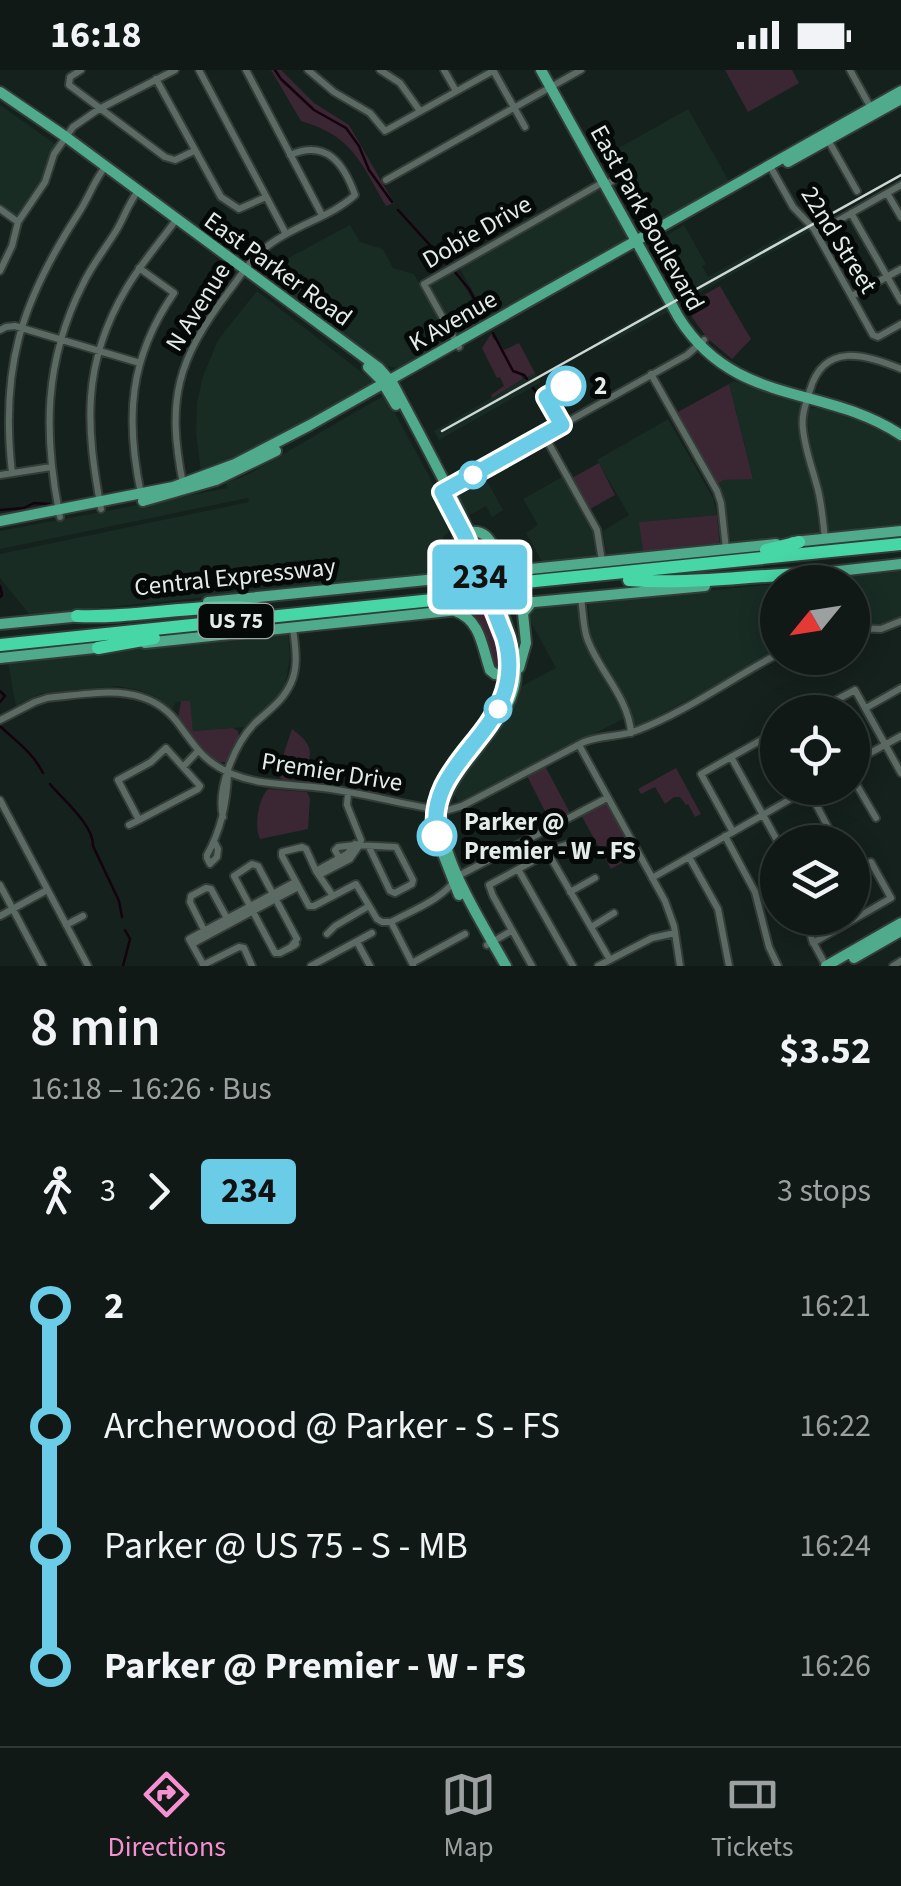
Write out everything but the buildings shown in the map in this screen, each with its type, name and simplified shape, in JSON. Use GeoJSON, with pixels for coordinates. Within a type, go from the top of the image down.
{"type":"FeatureCollection","features":[{"type":"Feature","properties":{"kind":"highway"},"geometry":{"type":"LineString","coordinates":[[627,576],[668,561],[800,542]]}},
{"type":"Feature","properties":{"kind":"highway","name":"Central Expressway"},"geometry":{"type":"LineString","coordinates":[[0,637],[627,576],[901,544]]}},
{"type":"Feature","properties":{"kind":"highway","name":"Central Expressway"},"geometry":{"type":"LineString","coordinates":[[627,576],[901,562]]}},
{"type":"Feature","properties":{"kind":"highway"},"geometry":{"type":"LineString","coordinates":[[627,576],[664,583],[760,575]]}},
{"type":"Feature","properties":{"kind":"highway","name":"Central Expressway"},"geometry":{"type":"LineString","coordinates":[[0,645],[489,590]]}},
{"type":"Feature","properties":{"kind":"highway"},"geometry":{"type":"LineString","coordinates":[[77,616],[260,609]]}},
{"type":"Feature","properties":{"kind":"highway"},"geometry":{"type":"LineString","coordinates":[[98,648],[269,623],[282,616]]}},
{"type":"Feature","properties":{"kind":"main road","name":"East Park Boulevard"},"geometry":{"type":"LineString","coordinates":[[544,70],[660,275],[683,324],[727,368],[901,427]]}},
{"type":"Feature","properties":{"kind":"main road","name":"K Avenue"},"geometry":{"type":"LineString","coordinates":[[873,111],[901,91]]}},
{"type":"Feature","properties":{"kind":"main road","name":"East Parker Road"},"geometry":{"type":"LineString","coordinates":[[0,95],[352,351],[388,384],[468,534]]}},
{"type":"Feature","properties":{"kind":"main road","name":"K Avenue"},"geometry":{"type":"LineString","coordinates":[[0,525],[184,488],[257,457],[826,137],[901,99]]}},
{"type":"Feature","properties":{"kind":"main road","name":"East Park Boulevard"},"geometry":{"type":"LineString","coordinates":[[875,416],[901,435]]}},
{"type":"Feature","properties":{"kind":"main road","name":"East Parker Road"},"geometry":{"type":"LineString","coordinates":[[445,490],[468,534]]}},
{"type":"Feature","properties":{"kind":"main road"},"geometry":{"type":"LineString","coordinates":[[442,578],[454,567],[458,521]]}},
{"type":"Feature","properties":{"kind":"main road","name":"Central Expressway"},"geometry":{"type":"LineString","coordinates":[[0,658],[454,611],[519,570],[901,531]]}},
{"type":"Feature","properties":{"kind":"main road"},"geometry":{"type":"LineString","coordinates":[[506,966],[456,880],[436,828],[444,786],[512,696],[508,651],[468,534],[484,533],[500,561],[519,570]]}},
{"type":"Feature","properties":{"kind":"main road"},"geometry":{"type":"LineString","coordinates":[[298,593],[489,590],[646,557]]}},
{"type":"Feature","properties":{"kind":"main road","name":"Central Expressway"},"geometry":{"type":"LineString","coordinates":[[870,566],[901,562]]}},
{"type":"Feature","properties":{"kind":"main road","name":"Central Expressway"},"geometry":{"type":"LineString","coordinates":[[0,624],[442,578],[532,602],[760,579]]}},
{"type":"Feature","properties":{"kind":"main road"},"geometry":{"type":"LineString","coordinates":[[489,590],[516,601],[648,590]]}},
{"type":"Feature","properties":{"kind":"main road"},"geometry":{"type":"LineString","coordinates":[[346,622],[471,606],[489,590]]}},
{"type":"Feature","properties":{"kind":"main road"},"geometry":{"type":"LineString","coordinates":[[512,680],[526,643],[523,613],[532,602]]}},
{"type":"Feature","properties":{"kind":"main road"},"geometry":{"type":"LineString","coordinates":[[454,611],[475,625],[490,670],[512,680]]}},
{"type":"Feature","properties":{"kind":"main road"},"geometry":{"type":"LineString","coordinates":[[843,963],[901,923]]}},
{"type":"Feature","properties":{"kind":"main road"},"geometry":{"type":"LineString","coordinates":[[826,966],[843,963],[901,931]]}},
{"type":"Feature","properties":{"kind":"main road"},"geometry":{"type":"LineString","coordinates":[[490,943],[499,966]]}},
{"type":"Feature","properties":{"kind":"street"},"geometry":{"type":"LineString","coordinates":[[81,70],[68,79],[69,86],[168,159],[175,160],[194,151]]}},
{"type":"Feature","properties":{"kind":"street"},"geometry":{"type":"LineString","coordinates":[[0,271],[18,222],[45,182],[54,154],[80,120],[175,70]]}},
{"type":"Feature","properties":{"kind":"street"},"geometry":{"type":"LineString","coordinates":[[199,70],[286,234]]}},
{"type":"Feature","properties":{"kind":"street"},"geometry":{"type":"LineString","coordinates":[[246,70],[322,215]]}},
{"type":"Feature","properties":{"kind":"street"},"geometry":{"type":"LineString","coordinates":[[308,70],[370,114],[383,130],[493,70],[525,127]]}},
{"type":"Feature","properties":{"kind":"street"},"geometry":{"type":"LineString","coordinates":[[380,70],[400,83],[420,112]]}},
{"type":"Feature","properties":{"kind":"street"},"geometry":{"type":"LineString","coordinates":[[444,70],[456,92]]}},
{"type":"Feature","properties":{"kind":"street"},"geometry":{"type":"LineString","coordinates":[[386,180],[581,70]]}},
{"type":"Feature","properties":{"kind":"street"},"geometry":{"type":"LineString","coordinates":[[850,70],[873,111]]}},
{"type":"Feature","properties":{"kind":"street"},"geometry":{"type":"LineString","coordinates":[[156,79],[217,193],[239,209],[266,196]]}},
{"type":"Feature","properties":{"kind":"street"},"geometry":{"type":"LineString","coordinates":[[826,137],[858,191]]}},
{"type":"Feature","properties":{"kind":"street","name":"N Avenue"},"geometry":{"type":"LineString","coordinates":[[184,488],[175,427],[177,398],[182,369],[206,323],[266,247],[356,194],[330,155],[310,150],[290,155]]}},
{"type":"Feature","properties":{"kind":"street","name":"22nd Street"},"geometry":{"type":"LineString","coordinates":[[771,168],[793,207],[816,233],[875,337],[901,324]]}},
{"type":"Feature","properties":{"kind":"street"},"geometry":{"type":"LineString","coordinates":[[12,474],[9,396],[22,328],[52,254],[103,169]]}},
{"type":"Feature","properties":{"kind":"street","name":"Dobie Drive"},"geometry":{"type":"LineString","coordinates":[[458,345],[424,284],[608,183]]}},
{"type":"Feature","properties":{"kind":"street"},"geometry":{"type":"LineString","coordinates":[[816,233],[901,185]]}},
{"type":"Feature","properties":{"kind":"street"},"geometry":{"type":"LineString","coordinates":[[888,193],[901,217]]}},
{"type":"Feature","properties":{"kind":"street"},"geometry":{"type":"LineString","coordinates":[[60,513],[48,434],[60,339],[84,280],[136,194]]}},
{"type":"Feature","properties":{"kind":"street"},"geometry":{"type":"LineString","coordinates":[[0,209],[18,222]]}},
{"type":"Feature","properties":{"kind":"street"},"geometry":{"type":"LineString","coordinates":[[851,213],[901,301]]}},
{"type":"Feature","properties":{"kind":"street"},"geometry":{"type":"LineString","coordinates":[[101,506],[89,434],[91,390],[99,350],[119,302],[174,222]]}},
{"type":"Feature","properties":{"kind":"street"},"geometry":{"type":"LineString","coordinates":[[140,268],[174,293],[157,320],[135,380],[131,412],[142,498]]}},
{"type":"Feature","properties":{"kind":"street"},"geometry":{"type":"LineString","coordinates":[[852,296],[901,269]]}},
{"type":"Feature","properties":{"kind":"street"},"geometry":{"type":"LineString","coordinates":[[0,330],[10,326],[22,328],[140,362]]}},
{"type":"Feature","properties":{"kind":"street"},"geometry":{"type":"LineString","coordinates":[[445,490],[684,356],[702,342]]}},
{"type":"Feature","properties":{"kind":"street"},"geometry":{"type":"LineString","coordinates":[[825,539],[802,427],[808,396],[820,369],[843,356],[862,356],[901,369]]}},
{"type":"Feature","properties":{"kind":"street"},"geometry":{"type":"LineString","coordinates":[[651,374],[717,491],[726,549]]}},
{"type":"Feature","properties":{"kind":"street"},"geometry":{"type":"LineString","coordinates":[[544,435],[596,527],[602,561]]}},
{"type":"Feature","properties":{"kind":"street"},"geometry":{"type":"LineString","coordinates":[[0,475],[51,468]]}},
{"type":"Feature","properties":{"kind":"street"},"geometry":{"type":"LineString","coordinates":[[581,598],[586,637],[624,708],[631,732]]}},
{"type":"Feature","properties":{"kind":"street"},"geometry":{"type":"LineString","coordinates":[[870,629],[901,621]]}},
{"type":"Feature","properties":{"kind":"street"},"geometry":{"type":"LineString","coordinates":[[207,856],[210,864],[217,856],[215,843],[222,816],[224,777],[243,738],[281,701],[292,682],[296,657],[293,627]]}},
{"type":"Feature","properties":{"kind":"street"},"geometry":{"type":"LineString","coordinates":[[439,810],[457,809],[580,745],[631,732],[760,665]]}},
{"type":"Feature","properties":{"kind":"street"},"geometry":{"type":"LineString","coordinates":[[870,706],[901,688]]}},
{"type":"Feature","properties":{"kind":"street","name":"Premier Drive"},"geometry":{"type":"LineString","coordinates":[[0,720],[47,698],[126,692],[165,709],[199,753],[228,772],[263,783],[318,787],[439,810]]}},
{"type":"Feature","properties":{"kind":"street"},"geometry":{"type":"LineString","coordinates":[[870,716],[901,773]]}},
{"type":"Feature","properties":{"kind":"street"},"geometry":{"type":"LineString","coordinates":[[870,752],[901,736]]}},
{"type":"Feature","properties":{"kind":"street"},"geometry":{"type":"LineString","coordinates":[[760,741],[701,774],[755,892],[778,966]]}},
{"type":"Feature","properties":{"kind":"street"},"geometry":{"type":"LineString","coordinates":[[580,745],[668,909],[680,966]]}},
{"type":"Feature","properties":{"kind":"street"},"geometry":{"type":"LineString","coordinates":[[130,825],[198,789],[199,783],[166,748],[151,762],[118,780],[139,820]]}},
{"type":"Feature","properties":{"kind":"street"},"geometry":{"type":"LineString","coordinates":[[184,768],[199,753]]}},
{"type":"Feature","properties":{"kind":"street"},"geometry":{"type":"LineString","coordinates":[[731,757],[768,825]]}},
{"type":"Feature","properties":{"kind":"street"},"geometry":{"type":"LineString","coordinates":[[318,873],[354,850],[357,839],[344,811],[346,792]]}},
{"type":"Feature","properties":{"kind":"street"},"geometry":{"type":"LineString","coordinates":[[333,896],[304,847],[285,850],[282,855],[311,907],[333,896],[356,884],[380,921],[391,922],[436,897],[456,880],[607,798]]}},
{"type":"Feature","properties":{"kind":"street"},"geometry":{"type":"LineString","coordinates":[[0,800],[88,966]]}},
{"type":"Feature","properties":{"kind":"street"},"geometry":{"type":"LineString","coordinates":[[652,878],[779,805]]}},
{"type":"Feature","properties":{"kind":"street"},"geometry":{"type":"LineString","coordinates":[[868,805],[876,818]]}},
{"type":"Feature","properties":{"kind":"street"},"geometry":{"type":"LineString","coordinates":[[532,966],[489,884],[572,843]]}},
{"type":"Feature","properties":{"kind":"street"},"geometry":{"type":"LineString","coordinates":[[341,861],[336,848],[354,850],[369,847],[396,847],[414,880],[411,885],[396,893],[390,891],[369,847]]}},
{"type":"Feature","properties":{"kind":"street"},"geometry":{"type":"LineString","coordinates":[[548,853],[610,960]]}},
{"type":"Feature","properties":{"kind":"street"},"geometry":{"type":"LineString","coordinates":[[689,857],[718,909],[729,966]]}},
{"type":"Feature","properties":{"kind":"street"},"geometry":{"type":"LineString","coordinates":[[870,862],[891,898],[870,910]]}},
{"type":"Feature","properties":{"kind":"street"},"geometry":{"type":"LineString","coordinates":[[255,864],[298,941],[277,954],[251,909],[234,876],[255,864]]}},
{"type":"Feature","properties":{"kind":"street"},"geometry":{"type":"LineString","coordinates":[[518,868],[573,966]]}},
{"type":"Feature","properties":{"kind":"street"},"geometry":{"type":"LineString","coordinates":[[570,892],[595,878]]}},
{"type":"Feature","properties":{"kind":"street"},"geometry":{"type":"LineString","coordinates":[[0,885],[44,966]]}},
{"type":"Feature","properties":{"kind":"street"},"geometry":{"type":"LineString","coordinates":[[198,937],[296,885]]}},
{"type":"Feature","properties":{"kind":"street"},"geometry":{"type":"LineString","coordinates":[[228,921],[210,888],[190,898],[204,965],[238,946],[244,948],[252,966]]}},
{"type":"Feature","properties":{"kind":"street"},"geometry":{"type":"LineString","coordinates":[[0,916],[48,890]]}},
{"type":"Feature","properties":{"kind":"street"},"geometry":{"type":"LineString","coordinates":[[327,934],[369,906]]}},
{"type":"Feature","properties":{"kind":"street"},"geometry":{"type":"LineString","coordinates":[[591,927],[614,913]]}},
{"type":"Feature","properties":{"kind":"street"},"geometry":{"type":"LineString","coordinates":[[66,925],[83,916]]}},
{"type":"Feature","properties":{"kind":"street"},"geometry":{"type":"LineString","coordinates":[[391,922],[413,964],[464,934]]}},
{"type":"Feature","properties":{"kind":"street"},"geometry":{"type":"LineString","coordinates":[[490,943],[511,931]]}},
{"type":"Feature","properties":{"kind":"street"},"geometry":{"type":"LineString","coordinates":[[598,966],[652,938],[675,933]]}},
{"type":"Feature","properties":{"kind":"street"},"geometry":{"type":"LineString","coordinates":[[311,966],[372,934]]}},
{"type":"Feature","properties":{"kind":"street"},"geometry":{"type":"LineString","coordinates":[[811,935],[826,966]]}},
{"type":"Feature","properties":{"kind":"street"},"geometry":{"type":"LineString","coordinates":[[813,943],[827,935]]}},
{"type":"Feature","properties":{"kind":"street"},"geometry":{"type":"LineString","coordinates":[[356,942],[370,966]]}},
{"type":"Feature","properties":{"kind":"street"},"geometry":{"type":"LineString","coordinates":[[894,966],[901,961]]}},
{"type":"Feature","properties":{"kind":"shaded area"},"geometry":{"type":"Polygon","coordinates":[[[271,70],[281,70],[314,103],[349,125],[394,203],[386,206],[344,143],[333,134],[301,121],[271,70]]]}},
{"type":"Feature","properties":{"kind":"shaded area"},"geometry":{"type":"Polygon","coordinates":[[[725,70],[792,70],[799,83],[748,112],[725,70]]]}},
{"type":"Feature","properties":{"kind":"shaded area"},"geometry":{"type":"Polygon","coordinates":[[[0,105],[55,144],[39,186],[17,218],[0,205],[0,105]]]}},
{"type":"Feature","properties":{"kind":"shaded area"},"geometry":{"type":"Polygon","coordinates":[[[688,109],[730,183],[643,231],[601,158],[688,109]]]}},
{"type":"Feature","properties":{"kind":"shaded area"},"geometry":{"type":"Polygon","coordinates":[[[602,186],[632,239],[489,320],[459,267],[602,186]]]}},
{"type":"Feature","properties":{"kind":"shaded area"},"geometry":{"type":"Polygon","coordinates":[[[805,223],[810,231],[684,301],[651,245],[684,225],[706,264],[702,266],[708,277],[805,223]]]}},
{"type":"Feature","properties":{"kind":"shaded area"},"geometry":{"type":"Polygon","coordinates":[[[350,225],[360,242],[383,249],[393,268],[414,274],[451,341],[401,369],[382,365],[264,277],[277,264],[350,225]]]}},
{"type":"Feature","properties":{"kind":"shaded area"},"geometry":{"type":"Polygon","coordinates":[[[455,270],[485,322],[459,337],[429,284],[455,270]]]}},
{"type":"Feature","properties":{"kind":"shaded area"},"geometry":{"type":"Polygon","coordinates":[[[720,286],[751,339],[732,359],[707,338],[684,306],[720,286]]]}},
{"type":"Feature","properties":{"kind":"shaded area"},"geometry":{"type":"Polygon","coordinates":[[[257,291],[374,382],[255,450],[201,472],[196,432],[203,376],[218,340],[257,291]]]}},
{"type":"Feature","properties":{"kind":"shaded area"},"geometry":{"type":"Polygon","coordinates":[[[666,302],[668,312],[602,347],[598,340],[666,302]]]}},
{"type":"Feature","properties":{"kind":"shaded area"},"geometry":{"type":"Polygon","coordinates":[[[491,334],[504,350],[519,343],[535,373],[526,378],[520,374],[523,379],[492,398],[504,386],[482,348],[491,334]]]}},
{"type":"Feature","properties":{"kind":"shaded area"},"geometry":{"type":"Polygon","coordinates":[[[535,373],[541,382],[439,440],[434,431],[535,373]]]}},
{"type":"Feature","properties":{"kind":"shaded area"},"geometry":{"type":"Polygon","coordinates":[[[734,381],[801,402],[799,433],[815,496],[819,534],[731,543],[718,484],[753,478],[729,384],[734,381]]]}},
{"type":"Feature","properties":{"kind":"shaded area"},"geometry":{"type":"Polygon","coordinates":[[[729,384],[753,479],[724,480],[716,485],[676,413],[729,384]]]}},
{"type":"Feature","properties":{"kind":"shaded area"},"geometry":{"type":"Polygon","coordinates":[[[385,395],[429,476],[450,531],[443,537],[443,566],[435,574],[30,615],[0,578],[0,554],[249,502],[248,498],[0,549],[0,531],[228,488],[226,483],[249,474],[385,395]]]}},
{"type":"Feature","properties":{"kind":"shaded area"},"geometry":{"type":"Polygon","coordinates":[[[821,407],[861,418],[901,440],[901,524],[829,532],[807,418],[808,409],[821,407]]]}},
{"type":"Feature","properties":{"kind":"shaded area"},"geometry":{"type":"Polygon","coordinates":[[[668,419],[713,498],[717,515],[640,522],[643,552],[607,555],[603,531],[629,515],[597,460],[668,419]]]}},
{"type":"Feature","properties":{"kind":"shaded area"},"geometry":{"type":"Polygon","coordinates":[[[599,463],[615,495],[590,509],[572,478],[599,463]]]}},
{"type":"Feature","properties":{"kind":"shaded area"},"geometry":{"type":"Polygon","coordinates":[[[483,474],[503,510],[492,517],[486,506],[466,517],[454,493],[483,474]]]}},
{"type":"Feature","properties":{"kind":"shaded area"},"geometry":{"type":"Polygon","coordinates":[[[562,477],[593,533],[596,557],[543,563],[526,533],[538,525],[523,499],[562,477]]]}},
{"type":"Feature","properties":{"kind":"shaded area"},"geometry":{"type":"Polygon","coordinates":[[[717,515],[720,547],[643,551],[639,522],[717,515]]]}},
{"type":"Feature","properties":{"kind":"shaded area"},"geometry":{"type":"Polygon","coordinates":[[[901,571],[901,616],[870,625],[870,574],[901,571]]]}},
{"type":"Feature","properties":{"kind":"shaded area"},"geometry":{"type":"Polygon","coordinates":[[[760,586],[760,660],[636,727],[591,637],[588,602],[760,586]]]}},
{"type":"Feature","properties":{"kind":"shaded area"},"geometry":{"type":"Polygon","coordinates":[[[577,602],[583,640],[625,718],[458,802],[452,791],[506,717],[522,686],[556,668],[527,615],[532,607],[577,602]]]}},
{"type":"Feature","properties":{"kind":"shaded area"},"geometry":{"type":"Polygon","coordinates":[[[488,609],[504,646],[507,674],[497,673],[468,614],[488,609]]]}},
{"type":"Feature","properties":{"kind":"shaded area"},"geometry":{"type":"Polygon","coordinates":[[[288,633],[290,657],[285,686],[245,727],[193,731],[189,701],[176,702],[172,709],[154,696],[117,686],[42,693],[16,706],[8,663],[288,633]]]}},
{"type":"Feature","properties":{"kind":"shaded area"},"geometry":{"type":"Polygon","coordinates":[[[181,701],[190,701],[193,731],[238,731],[228,762],[212,759],[193,740],[178,718],[181,701]]]}},
{"type":"Feature","properties":{"kind":"shaded area"},"geometry":{"type":"Polygon","coordinates":[[[292,729],[305,741],[310,756],[302,779],[282,780],[277,774],[292,729]]]}},
{"type":"Feature","properties":{"kind":"shaded area"},"geometry":{"type":"Polygon","coordinates":[[[545,766],[570,813],[551,823],[527,776],[545,766]]]}},
{"type":"Feature","properties":{"kind":"shaded area"},"geometry":{"type":"Polygon","coordinates":[[[676,768],[701,814],[695,817],[680,797],[665,804],[655,787],[641,794],[638,789],[676,768]]]}},
{"type":"Feature","properties":{"kind":"shaded area"},"geometry":{"type":"Polygon","coordinates":[[[268,789],[307,792],[308,829],[260,839],[258,813],[268,789]]]}},
{"type":"Feature","properties":{"kind":"shaded area"},"geometry":{"type":"Polygon","coordinates":[[[604,802],[635,853],[611,869],[581,815],[604,802]]]}},
{"type":"Feature","properties":{"kind":"waterway"},"geometry":{"type":"LineString","coordinates":[[275,70],[314,110],[346,128],[392,202]]}},
{"type":"Feature","properties":{"kind":"waterway"},"geometry":{"type":"LineString","coordinates":[[398,210],[448,265]]}},
{"type":"Feature","properties":{"kind":"waterway"},"geometry":{"type":"LineString","coordinates":[[454,271],[485,319]]}},
{"type":"Feature","properties":{"kind":"waterway"},"geometry":{"type":"LineString","coordinates":[[493,333],[513,371],[527,379]]}},
{"type":"Feature","properties":{"kind":"waterway"},"geometry":{"type":"LineString","coordinates":[[0,510],[49,504]]}},
{"type":"Feature","properties":{"kind":"waterway"},"geometry":{"type":"LineString","coordinates":[[0,586],[0,597]]}},
{"type":"Feature","properties":{"kind":"waterway"},"geometry":{"type":"LineString","coordinates":[[0,691],[5,696],[0,702]]}},
{"type":"Feature","properties":{"kind":"waterway"},"geometry":{"type":"LineString","coordinates":[[1,727],[30,754],[43,773]]}},
{"type":"Feature","properties":{"kind":"waterway"},"geometry":{"type":"LineString","coordinates":[[50,784],[89,830],[122,917]]}},
{"type":"Feature","properties":{"kind":"waterway"},"geometry":{"type":"LineString","coordinates":[[123,966],[130,939],[125,930]]}},
{"type":"Feature","properties":{"kind":"tunnel"},"geometry":{"type":"LineString","coordinates":[[468,588],[494,586]]}},
{"type":"Feature","properties":{"kind":"tunnel"},"geometry":{"type":"LineString","coordinates":[[484,595],[510,592]]}},
{"type":"Feature","properties":{"kind":"tram line"},"geometry":{"type":"LineString","coordinates":[[442,431],[901,175]]}},
{"type":"Feature","properties":{"kind":"bus line","name":"234"},"geometry":{"type":"LineString","coordinates":[[437,836],[436,810],[441,793],[499,708],[510,675],[505,638],[465,536],[442,492],[562,425],[546,397],[566,386]]}},
{"type":"Feature","properties":{"kind":"place","name":"2"},"geometry":{"type":"Point","coordinates":[566,386]}},
{"type":"Feature","properties":{"kind":"place","name":"Parker @ Premier - W - FS"},"geometry":{"type":"Point","coordinates":[437,836]}}]}
